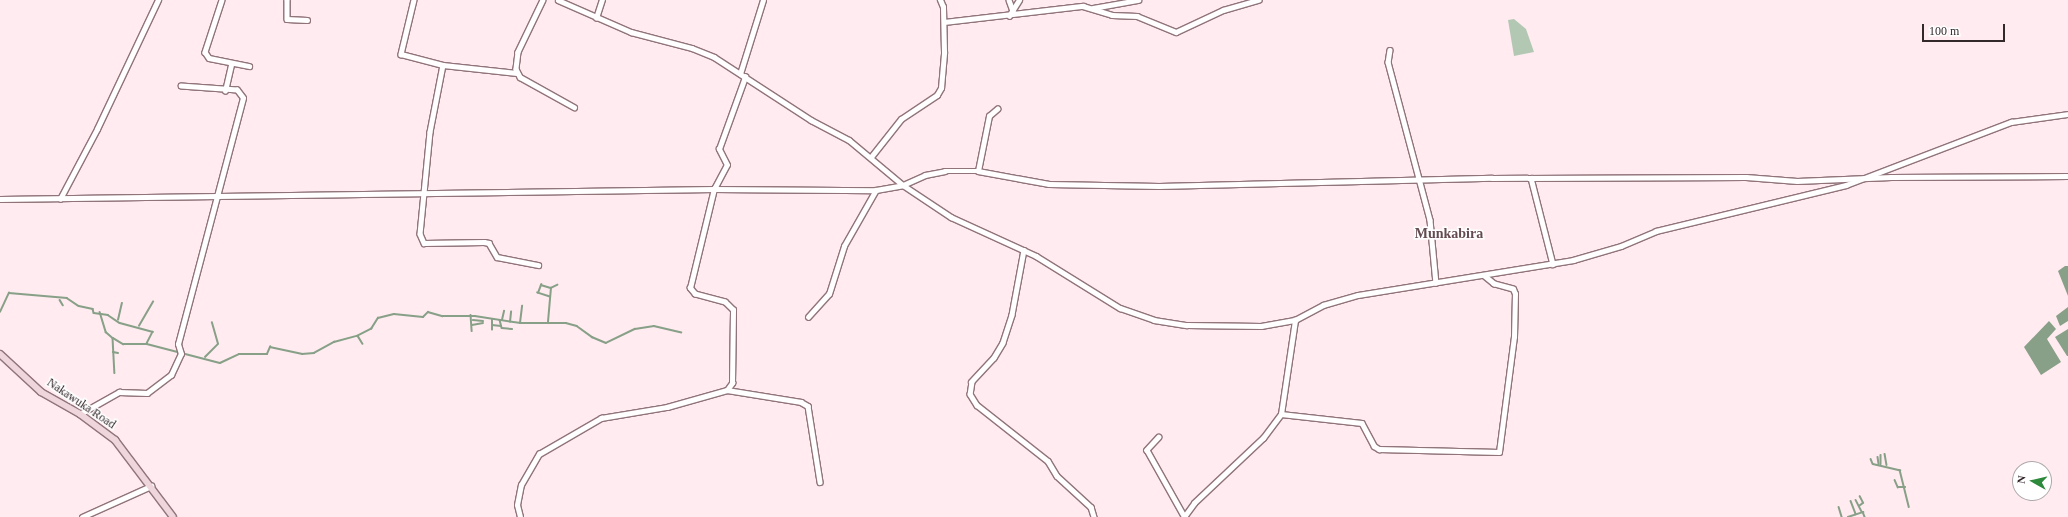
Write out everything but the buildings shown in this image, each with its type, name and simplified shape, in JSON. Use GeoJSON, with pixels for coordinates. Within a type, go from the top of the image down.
{"type":"FeatureCollection","features":[{"type":"Feature","properties":{"kind":"main road","name":"Nakawuka Road"},"geometry":{"type":"LineString","coordinates":[[0,354],[41,392],[80,414],[115,440],[173,517]]}},
{"type":"Feature","properties":{"kind":"street"},"geometry":{"type":"LineString","coordinates":[[60,199],[97,129],[158,0]]}},
{"type":"Feature","properties":{"kind":"street"},"geometry":{"type":"LineString","coordinates":[[222,0],[205,52],[209,58],[232,65],[249,66]]}},
{"type":"Feature","properties":{"kind":"street"},"geometry":{"type":"LineString","coordinates":[[287,0],[287,19],[307,20]]}},
{"type":"Feature","properties":{"kind":"street"},"geometry":{"type":"LineString","coordinates":[[414,0],[402,54],[443,65],[517,74],[574,107]]}},
{"type":"Feature","properties":{"kind":"street"},"geometry":{"type":"LineString","coordinates":[[517,74],[518,52],[543,0]]}},
{"type":"Feature","properties":{"kind":"street"},"geometry":{"type":"LineString","coordinates":[[558,0],[630,32],[702,51],[871,157],[903,185],[951,217],[1024,250],[1120,308],[1154,320],[1240,327],[1295,320],[1339,299],[1553,264],[1597,254],[1656,231],[1863,178],[1897,163],[2011,122],[2068,114]]}},
{"type":"Feature","properties":{"kind":"street"},"geometry":{"type":"LineString","coordinates":[[596,18],[602,0]]}},
{"type":"Feature","properties":{"kind":"street"},"geometry":{"type":"LineString","coordinates":[[740,74],[763,0]]}},
{"type":"Feature","properties":{"kind":"street"},"geometry":{"type":"LineString","coordinates":[[871,157],[901,119],[937,94],[941,88],[944,78],[944,22],[940,0]]}},
{"type":"Feature","properties":{"kind":"street"},"geometry":{"type":"LineString","coordinates":[[1009,0],[1013,11]]}},
{"type":"Feature","properties":{"kind":"street"},"geometry":{"type":"LineString","coordinates":[[1009,16],[1020,0]]}},
{"type":"Feature","properties":{"kind":"street"},"geometry":{"type":"LineString","coordinates":[[944,22],[1009,16],[1062,7],[1091,8],[1138,0]]}},
{"type":"Feature","properties":{"kind":"street"},"geometry":{"type":"LineString","coordinates":[[1091,8],[1112,15],[1137,16],[1176,32],[1223,10],[1259,0]]}},
{"type":"Feature","properties":{"kind":"street"},"geometry":{"type":"LineString","coordinates":[[1390,50],[1388,62],[1430,220],[1436,284]]}},
{"type":"Feature","properties":{"kind":"street"},"geometry":{"type":"LineString","coordinates":[[225,91],[232,65]]}},
{"type":"Feature","properties":{"kind":"street"},"geometry":{"type":"LineString","coordinates":[[443,65],[430,132],[420,234],[424,242],[489,243],[497,257],[538,265]]}},
{"type":"Feature","properties":{"kind":"street"},"geometry":{"type":"LineString","coordinates":[[727,390],[732,383],[733,310],[725,302],[695,294],[690,288],[714,189],[727,165],[719,149],[745,77]]}},
{"type":"Feature","properties":{"kind":"street"},"geometry":{"type":"LineString","coordinates":[[80,414],[124,390],[147,393],[171,375],[181,354],[178,344],[243,98],[237,90],[225,91],[181,86]]}},
{"type":"Feature","properties":{"kind":"street"},"geometry":{"type":"LineString","coordinates":[[978,171],[989,116],[997,109]]}},
{"type":"Feature","properties":{"kind":"street"},"geometry":{"type":"LineString","coordinates":[[0,199],[714,189],[876,190],[903,185],[932,173],[978,171],[1057,184],[1159,186],[1420,182],[1531,178],[1863,178],[2068,176]]}},
{"type":"Feature","properties":{"kind":"street"},"geometry":{"type":"LineString","coordinates":[[1531,178],[1553,264]]}},
{"type":"Feature","properties":{"kind":"street"},"geometry":{"type":"LineString","coordinates":[[808,317],[829,294],[844,246],[876,190]]}},
{"type":"Feature","properties":{"kind":"street"},"geometry":{"type":"LineString","coordinates":[[1024,250],[1012,315],[1003,342],[994,358],[972,382],[970,394],[976,405],[1048,461],[1057,476],[1091,507],[1094,517]]}},
{"type":"Feature","properties":{"kind":"street"},"geometry":{"type":"LineString","coordinates":[[1281,414],[1362,423],[1374,446],[1379,449],[1499,452],[1514,337],[1515,294],[1512,289],[1494,284],[1484,276]]}},
{"type":"Feature","properties":{"kind":"street"},"geometry":{"type":"LineString","coordinates":[[1159,437],[1147,450],[1184,517],[1194,503],[1264,438],[1281,414],[1295,320]]}},
{"type":"Feature","properties":{"kind":"street"},"geometry":{"type":"LineString","coordinates":[[520,517],[517,505],[521,485],[539,454],[600,418],[667,407],[727,390],[801,402],[808,406],[820,482]]}},
{"type":"Feature","properties":{"kind":"street"},"geometry":{"type":"LineString","coordinates":[[82,517],[151,486]]}},
{"type":"Feature","properties":{"kind":"shaded area"},"geometry":{"type":"Polygon","coordinates":[[[1514,19],[1526,29],[1534,52],[1514,56],[1508,20],[1514,19]]]}},
{"type":"Feature","properties":{"kind":"shaded area"},"geometry":{"type":"Polygon","coordinates":[[[2065,266],[2068,266],[2068,296],[2058,271],[2065,266]]]}},
{"type":"Feature","properties":{"kind":"shaded area"},"geometry":{"type":"Polygon","coordinates":[[[2068,307],[2068,321],[2060,326],[2056,316],[2068,307]]]}},
{"type":"Feature","properties":{"kind":"shaded area"},"geometry":{"type":"Polygon","coordinates":[[[2049,321],[2056,329],[2047,339],[2061,362],[2041,375],[2024,347],[2049,321]]]}},
{"type":"Feature","properties":{"kind":"shaded area"},"geometry":{"type":"Polygon","coordinates":[[[2068,329],[2068,356],[2067,356],[2055,337],[2068,329]]]}},
{"type":"Feature","properties":{"kind":"waterway"},"geometry":{"type":"LineString","coordinates":[[550,297],[538,293],[541,285],[551,288]]}},
{"type":"Feature","properties":{"kind":"waterway"},"geometry":{"type":"LineString","coordinates":[[548,322],[551,288],[557,285]]}},
{"type":"Feature","properties":{"kind":"waterway"},"geometry":{"type":"LineString","coordinates":[[0,312],[9,293],[67,298],[79,306],[93,309],[94,313],[108,315],[120,323],[153,332],[147,344],[220,363],[239,354],[267,354],[270,347],[302,354],[314,353],[334,342],[357,336],[371,329],[378,318],[394,314],[423,317],[428,312],[442,316],[475,316],[520,323],[566,323],[577,326],[592,337],[606,343],[635,329],[654,326],[681,332]]}},
{"type":"Feature","properties":{"kind":"waterway"},"geometry":{"type":"LineString","coordinates":[[60,300],[63,305]]}},
{"type":"Feature","properties":{"kind":"waterway"},"geometry":{"type":"LineString","coordinates":[[139,326],[153,302]]}},
{"type":"Feature","properties":{"kind":"waterway"},"geometry":{"type":"LineString","coordinates":[[118,320],[122,303]]}},
{"type":"Feature","properties":{"kind":"waterway"},"geometry":{"type":"LineString","coordinates":[[520,323],[522,306]]}},
{"type":"Feature","properties":{"kind":"waterway"},"geometry":{"type":"LineString","coordinates":[[502,320],[504,311]]}},
{"type":"Feature","properties":{"kind":"waterway"},"geometry":{"type":"LineString","coordinates":[[100,312],[106,332],[113,338],[115,373]]}},
{"type":"Feature","properties":{"kind":"waterway"},"geometry":{"type":"LineString","coordinates":[[510,322],[511,312]]}},
{"type":"Feature","properties":{"kind":"waterway"},"geometry":{"type":"LineString","coordinates":[[471,315],[472,331]]}},
{"type":"Feature","properties":{"kind":"waterway"},"geometry":{"type":"LineString","coordinates":[[473,320],[483,321]]}},
{"type":"Feature","properties":{"kind":"waterway"},"geometry":{"type":"LineString","coordinates":[[492,320],[492,330]]}},
{"type":"Feature","properties":{"kind":"waterway"},"geometry":{"type":"LineString","coordinates":[[500,320],[502,328],[512,329]]}},
{"type":"Feature","properties":{"kind":"waterway"},"geometry":{"type":"LineString","coordinates":[[205,357],[218,344],[212,323]]}},
{"type":"Feature","properties":{"kind":"waterway"},"geometry":{"type":"LineString","coordinates":[[472,325],[483,323]]}},
{"type":"Feature","properties":{"kind":"waterway"},"geometry":{"type":"LineString","coordinates":[[492,325],[501,326]]}},
{"type":"Feature","properties":{"kind":"waterway"},"geometry":{"type":"LineString","coordinates":[[358,336],[363,344]]}},
{"type":"Feature","properties":{"kind":"waterway"},"geometry":{"type":"LineString","coordinates":[[113,338],[123,344],[147,344]]}},
{"type":"Feature","properties":{"kind":"waterway"},"geometry":{"type":"LineString","coordinates":[[113,352],[118,353]]}},
{"type":"Feature","properties":{"kind":"waterway"},"geometry":{"type":"LineString","coordinates":[[1885,454],[1887,465]]}},
{"type":"Feature","properties":{"kind":"waterway"},"geometry":{"type":"LineString","coordinates":[[1881,455],[1881,464]]}},
{"type":"Feature","properties":{"kind":"waterway"},"geometry":{"type":"LineString","coordinates":[[1878,457],[1879,464]]}},
{"type":"Feature","properties":{"kind":"waterway"},"geometry":{"type":"LineString","coordinates":[[1871,459],[1873,464],[1900,470],[1909,507]]}},
{"type":"Feature","properties":{"kind":"waterway"},"geometry":{"type":"LineString","coordinates":[[1895,480],[1898,487],[1905,487]]}},
{"type":"Feature","properties":{"kind":"waterway"},"geometry":{"type":"LineString","coordinates":[[1859,506],[1863,503],[1860,497]]}},
{"type":"Feature","properties":{"kind":"waterway"},"geometry":{"type":"LineString","coordinates":[[1856,500],[1862,512]]}},
{"type":"Feature","properties":{"kind":"waterway"},"geometry":{"type":"LineString","coordinates":[[1851,501],[1856,514]]}},
{"type":"Feature","properties":{"kind":"waterway"},"geometry":{"type":"LineString","coordinates":[[1839,507],[1842,517]]}},
{"type":"Feature","properties":{"kind":"waterway"},"geometry":{"type":"LineString","coordinates":[[1848,517],[1863,512],[1865,517]]}},
{"type":"Feature","properties":{"kind":"district","name":"Munkabira"},"geometry":{"type":"Point","coordinates":[1449,234]}}]}
